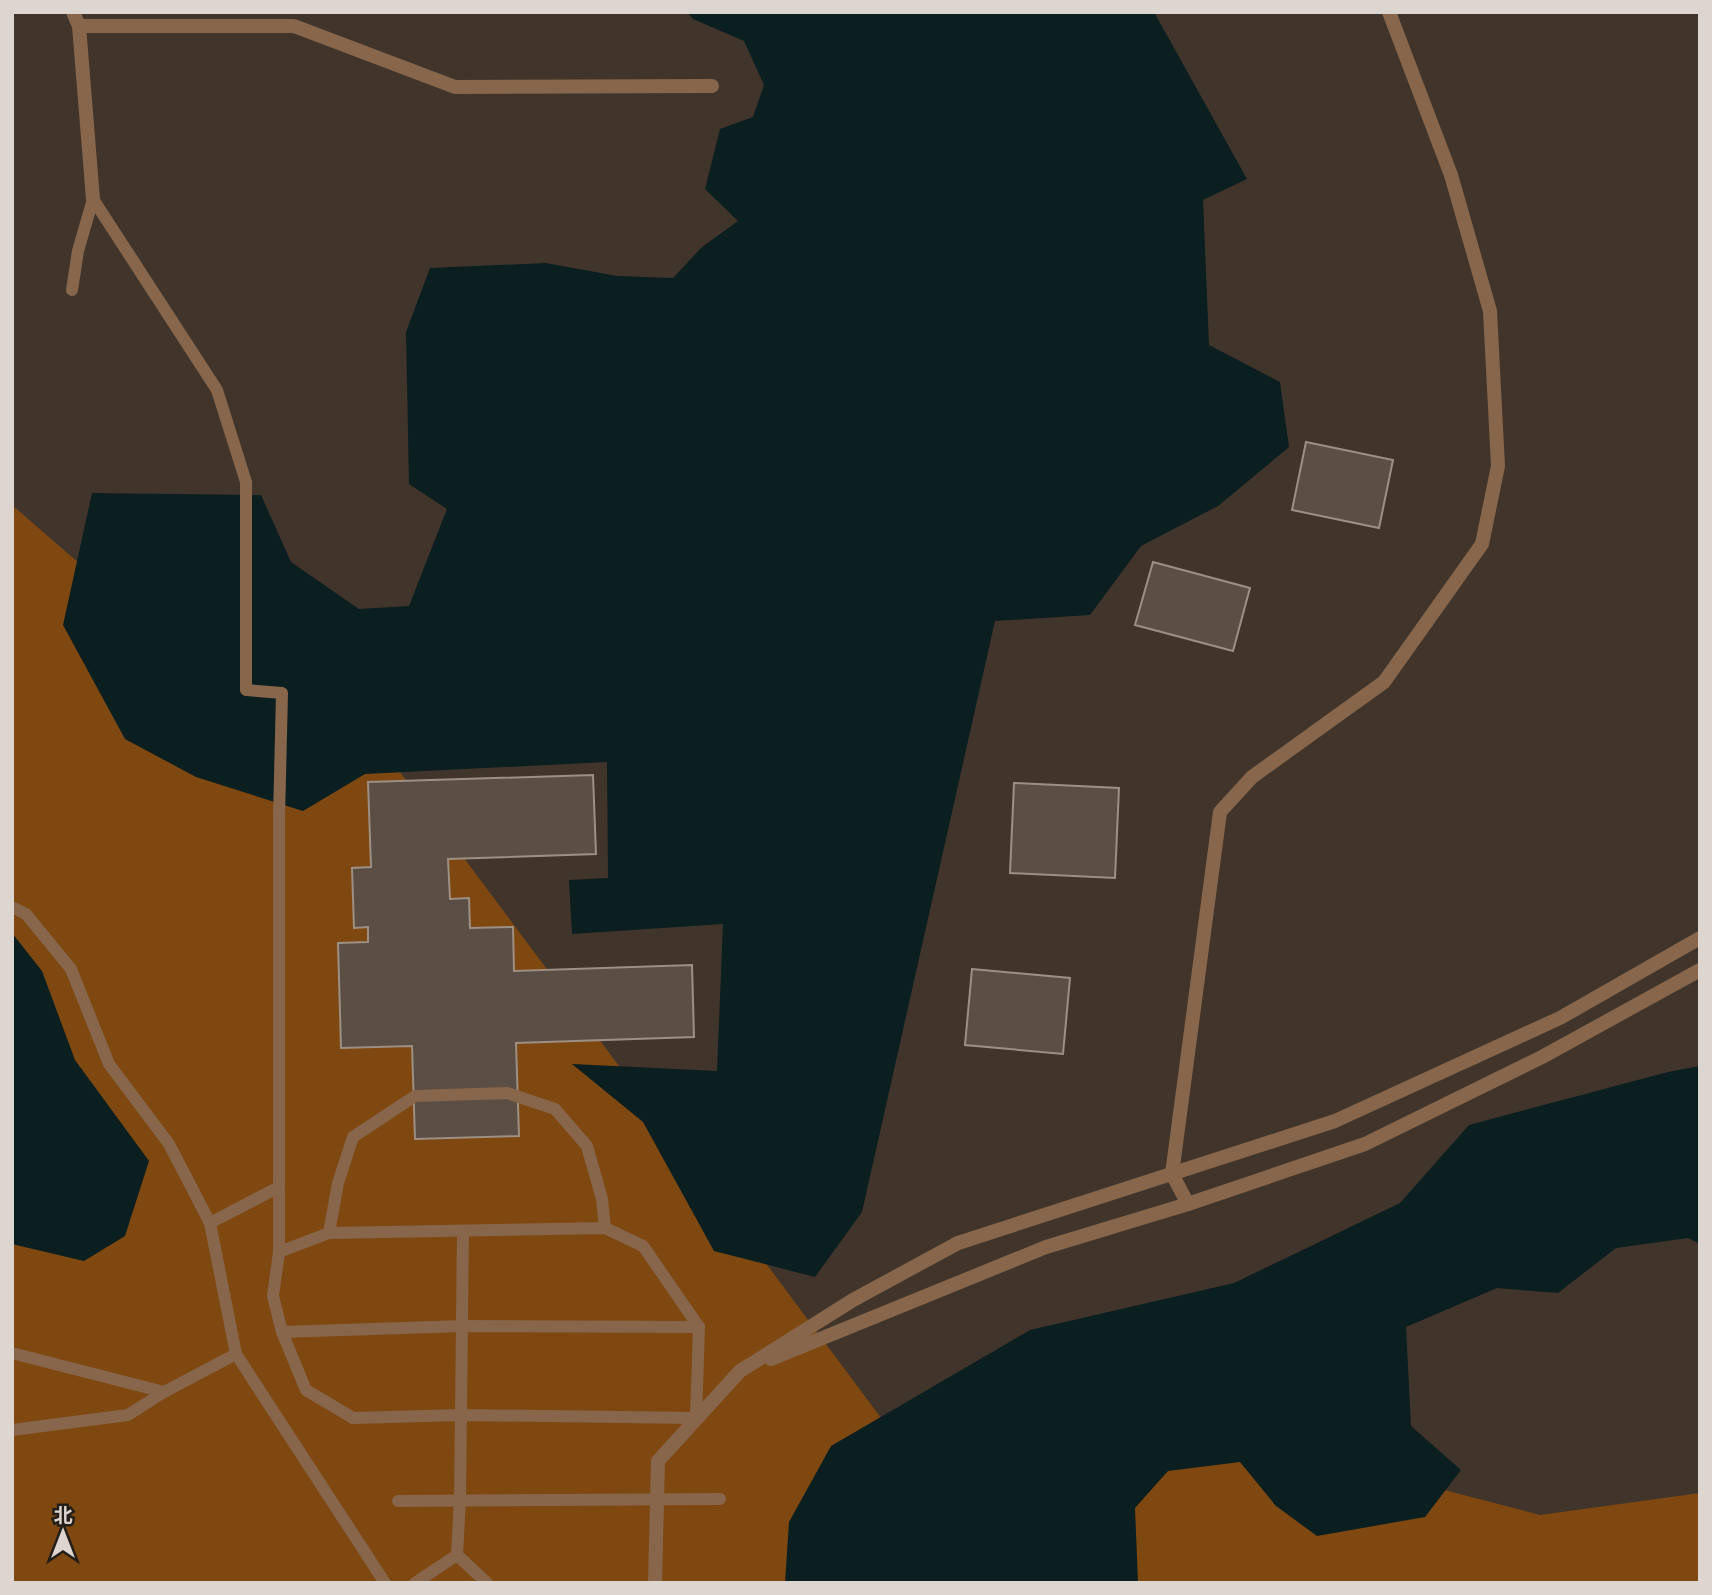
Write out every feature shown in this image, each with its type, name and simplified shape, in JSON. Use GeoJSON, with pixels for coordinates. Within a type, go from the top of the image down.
{"type":"FeatureCollection","features":[{"type":"Feature","properties":{"kind":"street"},"geometry":{"type":"LineString","coordinates":[[1188,1204],[1172,1174],[1220,812],[1252,777],[1384,682],[1482,544],[1498,466],[1490,311],[1451,175],[1389,12]]}},
{"type":"Feature","properties":{"kind":"street"},"geometry":{"type":"LineString","coordinates":[[93,199],[76,19],[294,26],[455,87],[712,86]]}},
{"type":"Feature","properties":{"kind":"street"},"geometry":{"type":"LineString","coordinates":[[654,1583],[657,1461],[740,1371],[853,1300],[958,1243],[1335,1121],[1560,1018],[1700,938]]}},
{"type":"Feature","properties":{"kind":"street"},"geometry":{"type":"LineString","coordinates":[[740,1371],[1046,1247],[1188,1204],[1365,1144],[1542,1057],[1700,970]]}},
{"type":"Feature","properties":{"kind":"lane"},"geometry":{"type":"LineString","coordinates":[[72,290],[78,251],[93,199]]}},
{"type":"Feature","properties":{"kind":"lane"},"geometry":{"type":"LineString","coordinates":[[93,199],[217,390],[246,482],[246,690],[282,693],[279,818],[279,1252],[273,1296],[282,1332],[306,1390],[353,1418],[460,1415],[696,1418],[699,1327],[643,1246],[604,1228],[329,1233],[279,1252]]}},
{"type":"Feature","properties":{"kind":"lane"},"geometry":{"type":"LineString","coordinates":[[12,907],[26,914],[71,969],[109,1064],[169,1144],[210,1223],[236,1354],[385,1583]]}},
{"type":"Feature","properties":{"kind":"lane"},"geometry":{"type":"LineString","coordinates":[[329,1233],[338,1183],[353,1137],[415,1096],[507,1093],[555,1109],[587,1146],[601,1199],[604,1228]]}},
{"type":"Feature","properties":{"kind":"lane"},"geometry":{"type":"LineString","coordinates":[[210,1223],[279,1187]]}},
{"type":"Feature","properties":{"kind":"lane"},"geometry":{"type":"LineString","coordinates":[[457,1555],[463,1231]]}},
{"type":"Feature","properties":{"kind":"lane"},"geometry":{"type":"LineString","coordinates":[[282,1332],[463,1326],[699,1327]]}},
{"type":"Feature","properties":{"kind":"lane"},"geometry":{"type":"LineString","coordinates":[[12,1353],[164,1392]]}},
{"type":"Feature","properties":{"kind":"lane"},"geometry":{"type":"LineString","coordinates":[[12,1430],[128,1415],[164,1392],[236,1354]]}},
{"type":"Feature","properties":{"kind":"lane"},"geometry":{"type":"LineString","coordinates":[[398,1501],[720,1499]]}},
{"type":"Feature","properties":{"kind":"lane"},"geometry":{"type":"LineString","coordinates":[[415,1583],[457,1555]]}},
{"type":"Feature","properties":{"kind":"lane"},"geometry":{"type":"LineString","coordinates":[[457,1555],[487,1583]]}},
{"type":"Feature","properties":{"kind":"shaded area"},"geometry":{"type":"Polygon","coordinates":[[[687,12],[1154,12],[1247,179],[1203,200],[1209,345],[1280,382],[1289,447],[1218,506],[1141,546],[1090,615],[995,621],[862,1212],[815,1277],[714,1251],[643,1122],[572,1064],[717,1071],[723,924],[572,934],[569,880],[608,878],[607,762],[365,774],[303,811],[196,777],[125,739],[63,625],[92,493],[261,495],[291,562],[359,609],[409,606],[447,509],[409,484],[406,332],[430,268],[546,263],[617,276],[673,278],[702,247],[738,221],[705,189],[720,129],[753,117],[764,85],[744,41],[693,19],[687,12]]]}},
{"type":"Feature","properties":{"kind":"shaded area"},"geometry":{"type":"Polygon","coordinates":[[[12,505],[126,604],[356,713],[896,1438],[1155,1415],[1540,1515],[1700,1493],[1700,1583],[12,1583],[12,505]]]}},
{"type":"Feature","properties":{"kind":"shaded area"},"geometry":{"type":"Polygon","coordinates":[[[12,933],[42,971],[75,1060],[149,1161],[125,1236],[84,1261],[12,1244],[12,933]]]}},
{"type":"Feature","properties":{"kind":"shaded area"},"geometry":{"type":"Polygon","coordinates":[[[1700,1066],[1700,1244],[1688,1238],[1616,1248],[1558,1293],[1497,1288],[1406,1327],[1411,1426],[1461,1470],[1425,1517],[1317,1536],[1276,1506],[1240,1462],[1168,1471],[1135,1508],[1138,1583],[785,1583],[789,1522],[831,1446],[1030,1330],[1234,1283],[1400,1203],[1469,1125],[1668,1072],[1700,1066]]]}},
{"type":"Feature","properties":{"kind":"building"},"geometry":{"type":"Polygon","coordinates":[[[1306,442],[1393,460],[1379,528],[1292,510],[1306,442]]]}},
{"type":"Feature","properties":{"kind":"building"},"geometry":{"type":"Polygon","coordinates":[[[1153,562],[1250,588],[1233,651],[1135,625],[1153,562]]]}},
{"type":"Feature","properties":{"kind":"building"},"geometry":{"type":"Polygon","coordinates":[[[593,775],[596,854],[448,859],[450,899],[469,898],[470,928],[513,927],[514,971],[692,965],[694,1037],[516,1043],[519,1136],[415,1139],[412,1046],[341,1048],[338,943],[368,942],[368,927],[354,928],[352,868],[371,867],[368,782],[593,775]]]}},
{"type":"Feature","properties":{"kind":"building"},"geometry":{"type":"Polygon","coordinates":[[[1014,783],[1119,788],[1115,878],[1010,873],[1014,783]]]}},
{"type":"Feature","properties":{"kind":"building"},"geometry":{"type":"Polygon","coordinates":[[[972,969],[1070,978],[1063,1054],[965,1045],[972,969]]]}}]}
